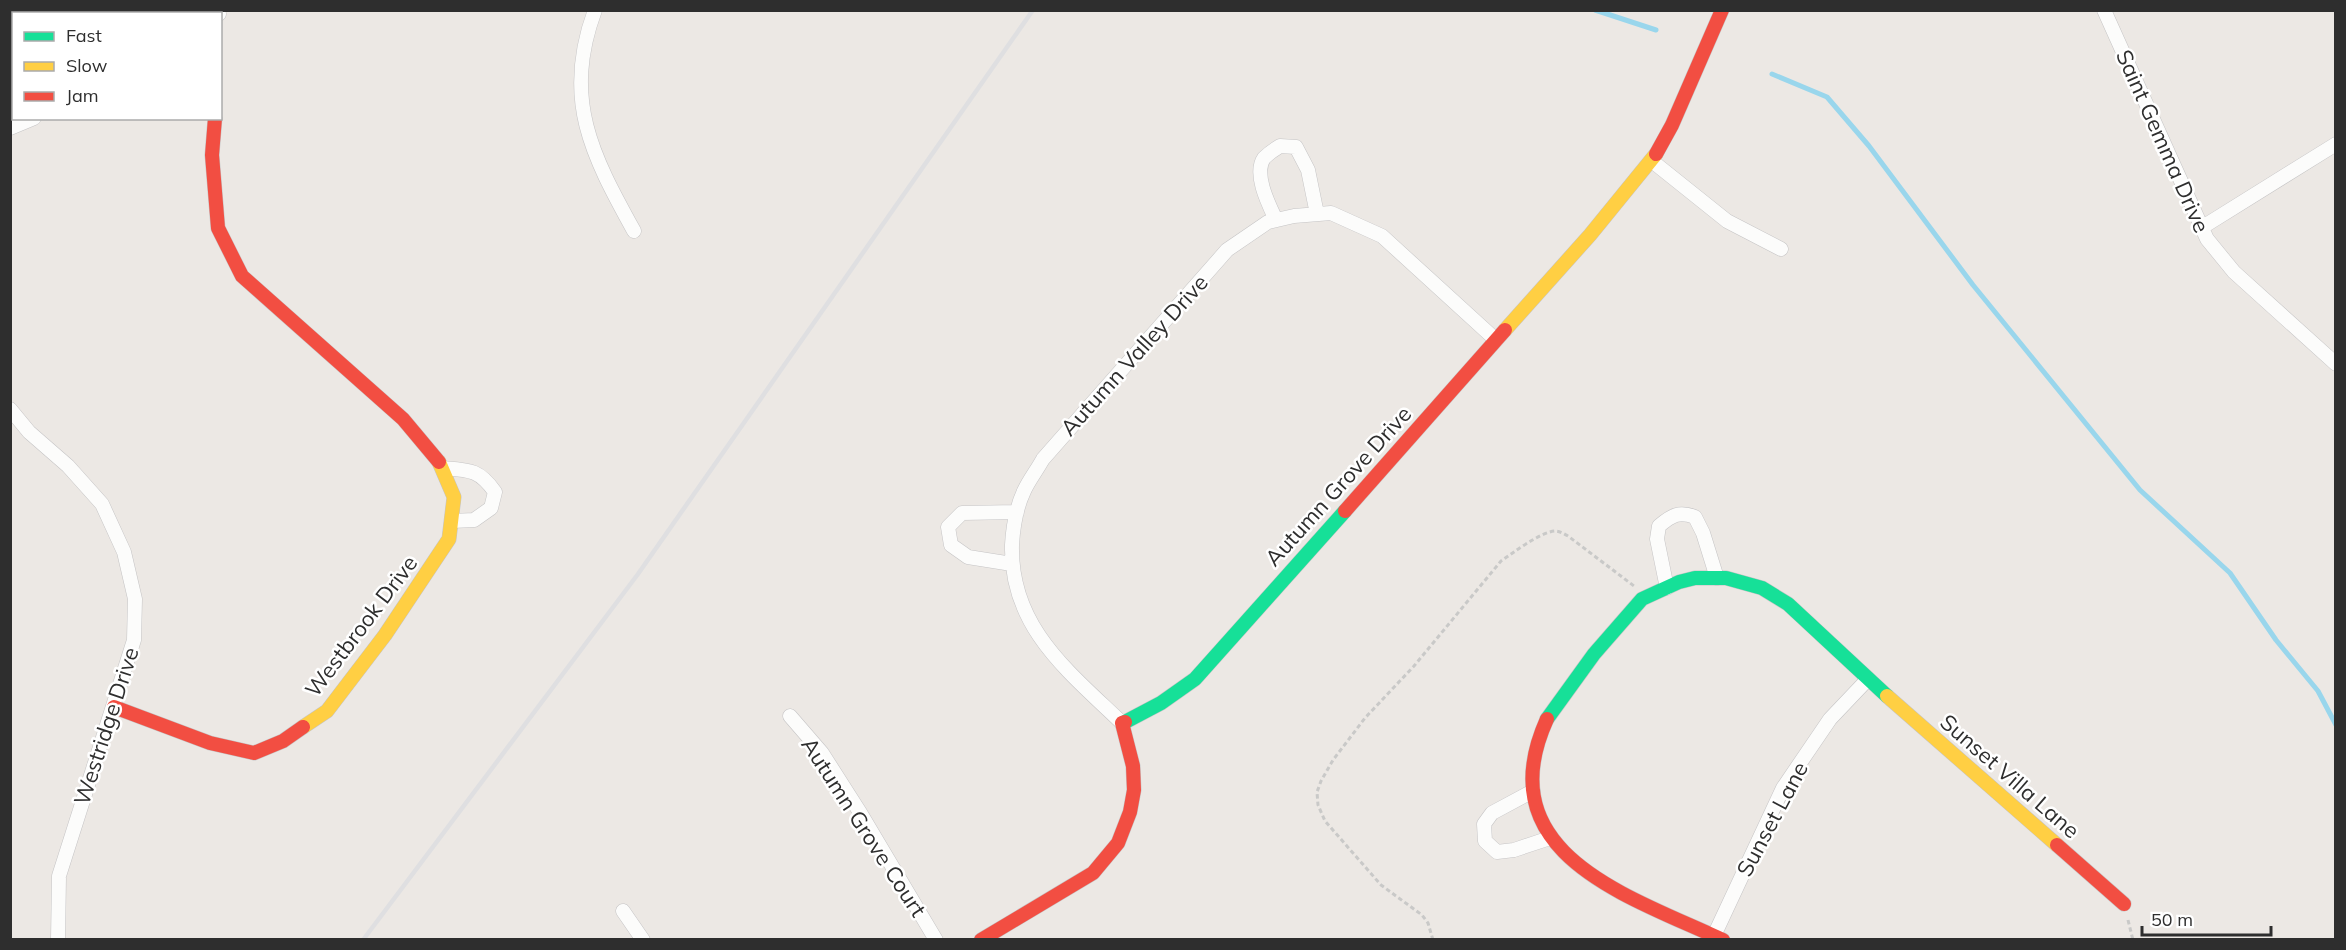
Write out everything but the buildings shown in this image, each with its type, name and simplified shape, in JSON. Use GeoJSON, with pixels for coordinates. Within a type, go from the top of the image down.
{"type":"FeatureCollection","features":[{"type":"Feature","properties":{"kind":"street"},"geometry":{"type":"LineString","coordinates":[[595,10],[584,50],[580,79],[585,120],[602,174],[634,231]]}},
{"type":"Feature","properties":{"kind":"street","name":"Autumn Grove Drive"},"geometry":{"type":"LineString","coordinates":[[1122,723],[1161,703],[1195,679],[1590,235],[1652,161],[1672,125],[1722,10]]}},
{"type":"Feature","properties":{"kind":"street","name":"Saint Gemma Drive"},"geometry":{"type":"LineString","coordinates":[[2104,10],[2200,228],[2234,272],[2336,364]]}},
{"type":"Feature","properties":{"kind":"street"},"geometry":{"type":"LineString","coordinates":[[10,128],[29,120]]}},
{"type":"Feature","properties":{"kind":"street","name":"Westbrook Drive"},"geometry":{"type":"LineString","coordinates":[[114,707],[210,743],[254,753],[283,741],[327,711],[372,652],[449,539],[454,497],[438,459],[403,419],[242,276],[218,228],[212,155],[215,120]]}},
{"type":"Feature","properties":{"kind":"street"},"geometry":{"type":"LineString","coordinates":[[2200,228],[2336,144]]}},
{"type":"Feature","properties":{"kind":"street"},"geometry":{"type":"LineString","coordinates":[[1276,220],[1261,174],[1264,159],[1280,146],[1296,147],[1308,170],[1317,214]]}},
{"type":"Feature","properties":{"kind":"street"},"geometry":{"type":"LineString","coordinates":[[1652,161],[1727,221],[1781,249]]}},
{"type":"Feature","properties":{"kind":"street","name":"Autumn Valley Drive"},"geometry":{"type":"LineString","coordinates":[[1122,723],[1069,672],[1036,633],[1019,600],[1012,564],[1012,537],[1017,512],[1024,491],[1043,459],[1074,421],[1227,250],[1268,222],[1294,216],[1331,213],[1382,236],[1496,340]]}},
{"type":"Feature","properties":{"kind":"street","name":"Westridge Drive"},"geometry":{"type":"LineString","coordinates":[[10,409],[29,432],[68,466],[102,504],[124,552],[135,599],[134,640],[59,876],[58,939]]}},
{"type":"Feature","properties":{"kind":"street"},"geometry":{"type":"LineString","coordinates":[[442,468],[484,476],[495,492],[491,508],[474,520],[452,521]]}},
{"type":"Feature","properties":{"kind":"street"},"geometry":{"type":"LineString","coordinates":[[1012,564],[968,557],[951,544],[948,527],[962,513],[1017,512]]}},
{"type":"Feature","properties":{"kind":"street"},"geometry":{"type":"LineString","coordinates":[[1667,588],[1657,539],[1659,526],[1672,515],[1683,513],[1695,517],[1703,533],[1717,578]]}},
{"type":"Feature","properties":{"kind":"street","name":"Sunset Villa Lane"},"geometry":{"type":"LineString","coordinates":[[1647,596],[1679,582],[1695,578],[1726,578],[1761,588],[1788,604],[1868,679],[2124,904]]}},
{"type":"Feature","properties":{"kind":"street"},"geometry":{"type":"LineString","coordinates":[[1647,596],[1594,654],[1549,714],[1540,734],[1534,757],[1533,800],[1550,838],[1573,863],[1613,889],[1716,938]]}},
{"type":"Feature","properties":{"kind":"street","name":"Sunset Lane"},"geometry":{"type":"LineString","coordinates":[[1716,938],[1783,788],[1830,719],[1868,679]]}},
{"type":"Feature","properties":{"kind":"street","name":"Autumn Grove Court"},"geometry":{"type":"LineString","coordinates":[[790,716],[822,753],[936,939]]}},
{"type":"Feature","properties":{"kind":"street"},"geometry":{"type":"LineString","coordinates":[[981,939],[1093,873],[1118,843],[1130,812],[1134,790],[1133,766],[1122,723]]}},
{"type":"Feature","properties":{"kind":"street"},"geometry":{"type":"LineString","coordinates":[[1533,791],[1492,813],[1485,824],[1485,841],[1497,852],[1514,850],[1550,838]]}},
{"type":"Feature","properties":{"kind":"street"},"geometry":{"type":"LineString","coordinates":[[623,911],[642,939]]}},
{"type":"Feature","properties":{"kind":"path"},"geometry":{"type":"LineString","coordinates":[[1432,939],[1428,923],[1422,915],[1382,885],[1325,820],[1318,805],[1317,792],[1333,760],[1365,718],[1406,675],[1501,561],[1548,533],[1557,531],[1568,536],[1647,596]]}},
{"type":"Feature","properties":{"kind":"waterway"},"geometry":{"type":"LineString","coordinates":[[1595,10],[1656,30]]}},
{"type":"Feature","properties":{"kind":"waterway"},"geometry":{"type":"LineString","coordinates":[[1772,74],[1827,97],[1869,146],[1973,285],[2140,490],[2230,573],[2276,640],[2318,691],[2336,725]]}},
{"type":"Feature","properties":{"kind":"railway"},"geometry":{"type":"LineString","coordinates":[[363,940],[638,574],[1033,10]]}},
{"type":"Feature","properties":{"kind":"traffic: fast"},"geometry":{"type":"LineString","coordinates":[[1125,722],[1161,703],[1195,679],[1345,511]]}},
{"type":"Feature","properties":{"kind":"traffic: fast"},"geometry":{"type":"LineString","coordinates":[[1547,719],[1594,654],[1642,599],[1679,582],[1695,578],[1726,578],[1762,588],[1788,604],[1887,696]]}},
{"type":"Feature","properties":{"kind":"traffic: slow"},"geometry":{"type":"LineString","coordinates":[[1505,330],[1590,235],[1656,154]]}},
{"type":"Feature","properties":{"kind":"traffic: slow"},"geometry":{"type":"LineString","coordinates":[[303,727],[327,711],[385,635],[449,539],[454,497],[439,462]]}},
{"type":"Feature","properties":{"kind":"traffic: slow"},"geometry":{"type":"LineString","coordinates":[[1887,696],[2057,845]]}},
{"type":"Feature","properties":{"kind":"traffic: jam"},"geometry":{"type":"LineString","coordinates":[[1656,154],[1672,125],[1722,10]]}},
{"type":"Feature","properties":{"kind":"traffic: jam"},"geometry":{"type":"LineString","coordinates":[[215,120],[212,155],[218,228],[242,276],[403,419],[439,462]]}},
{"type":"Feature","properties":{"kind":"traffic: jam"},"geometry":{"type":"LineString","coordinates":[[1345,511],[1505,330]]}},
{"type":"Feature","properties":{"kind":"traffic: jam"},"geometry":{"type":"LineString","coordinates":[[114,707],[210,743],[254,753],[283,741],[303,727]]}},
{"type":"Feature","properties":{"kind":"traffic: jam"},"geometry":{"type":"LineString","coordinates":[[1547,719],[1533,765],[1536,804],[1551,837],[1577,864],[1610,886],[1647,906],[1723,940]]}},
{"type":"Feature","properties":{"kind":"traffic: jam"},"geometry":{"type":"LineString","coordinates":[[981,940],[1093,873],[1118,843],[1130,812],[1134,790],[1133,766],[1122,723],[1125,722]]}},
{"type":"Feature","properties":{"kind":"traffic: jam"},"geometry":{"type":"LineString","coordinates":[[2057,845],[2124,904]]}}]}
